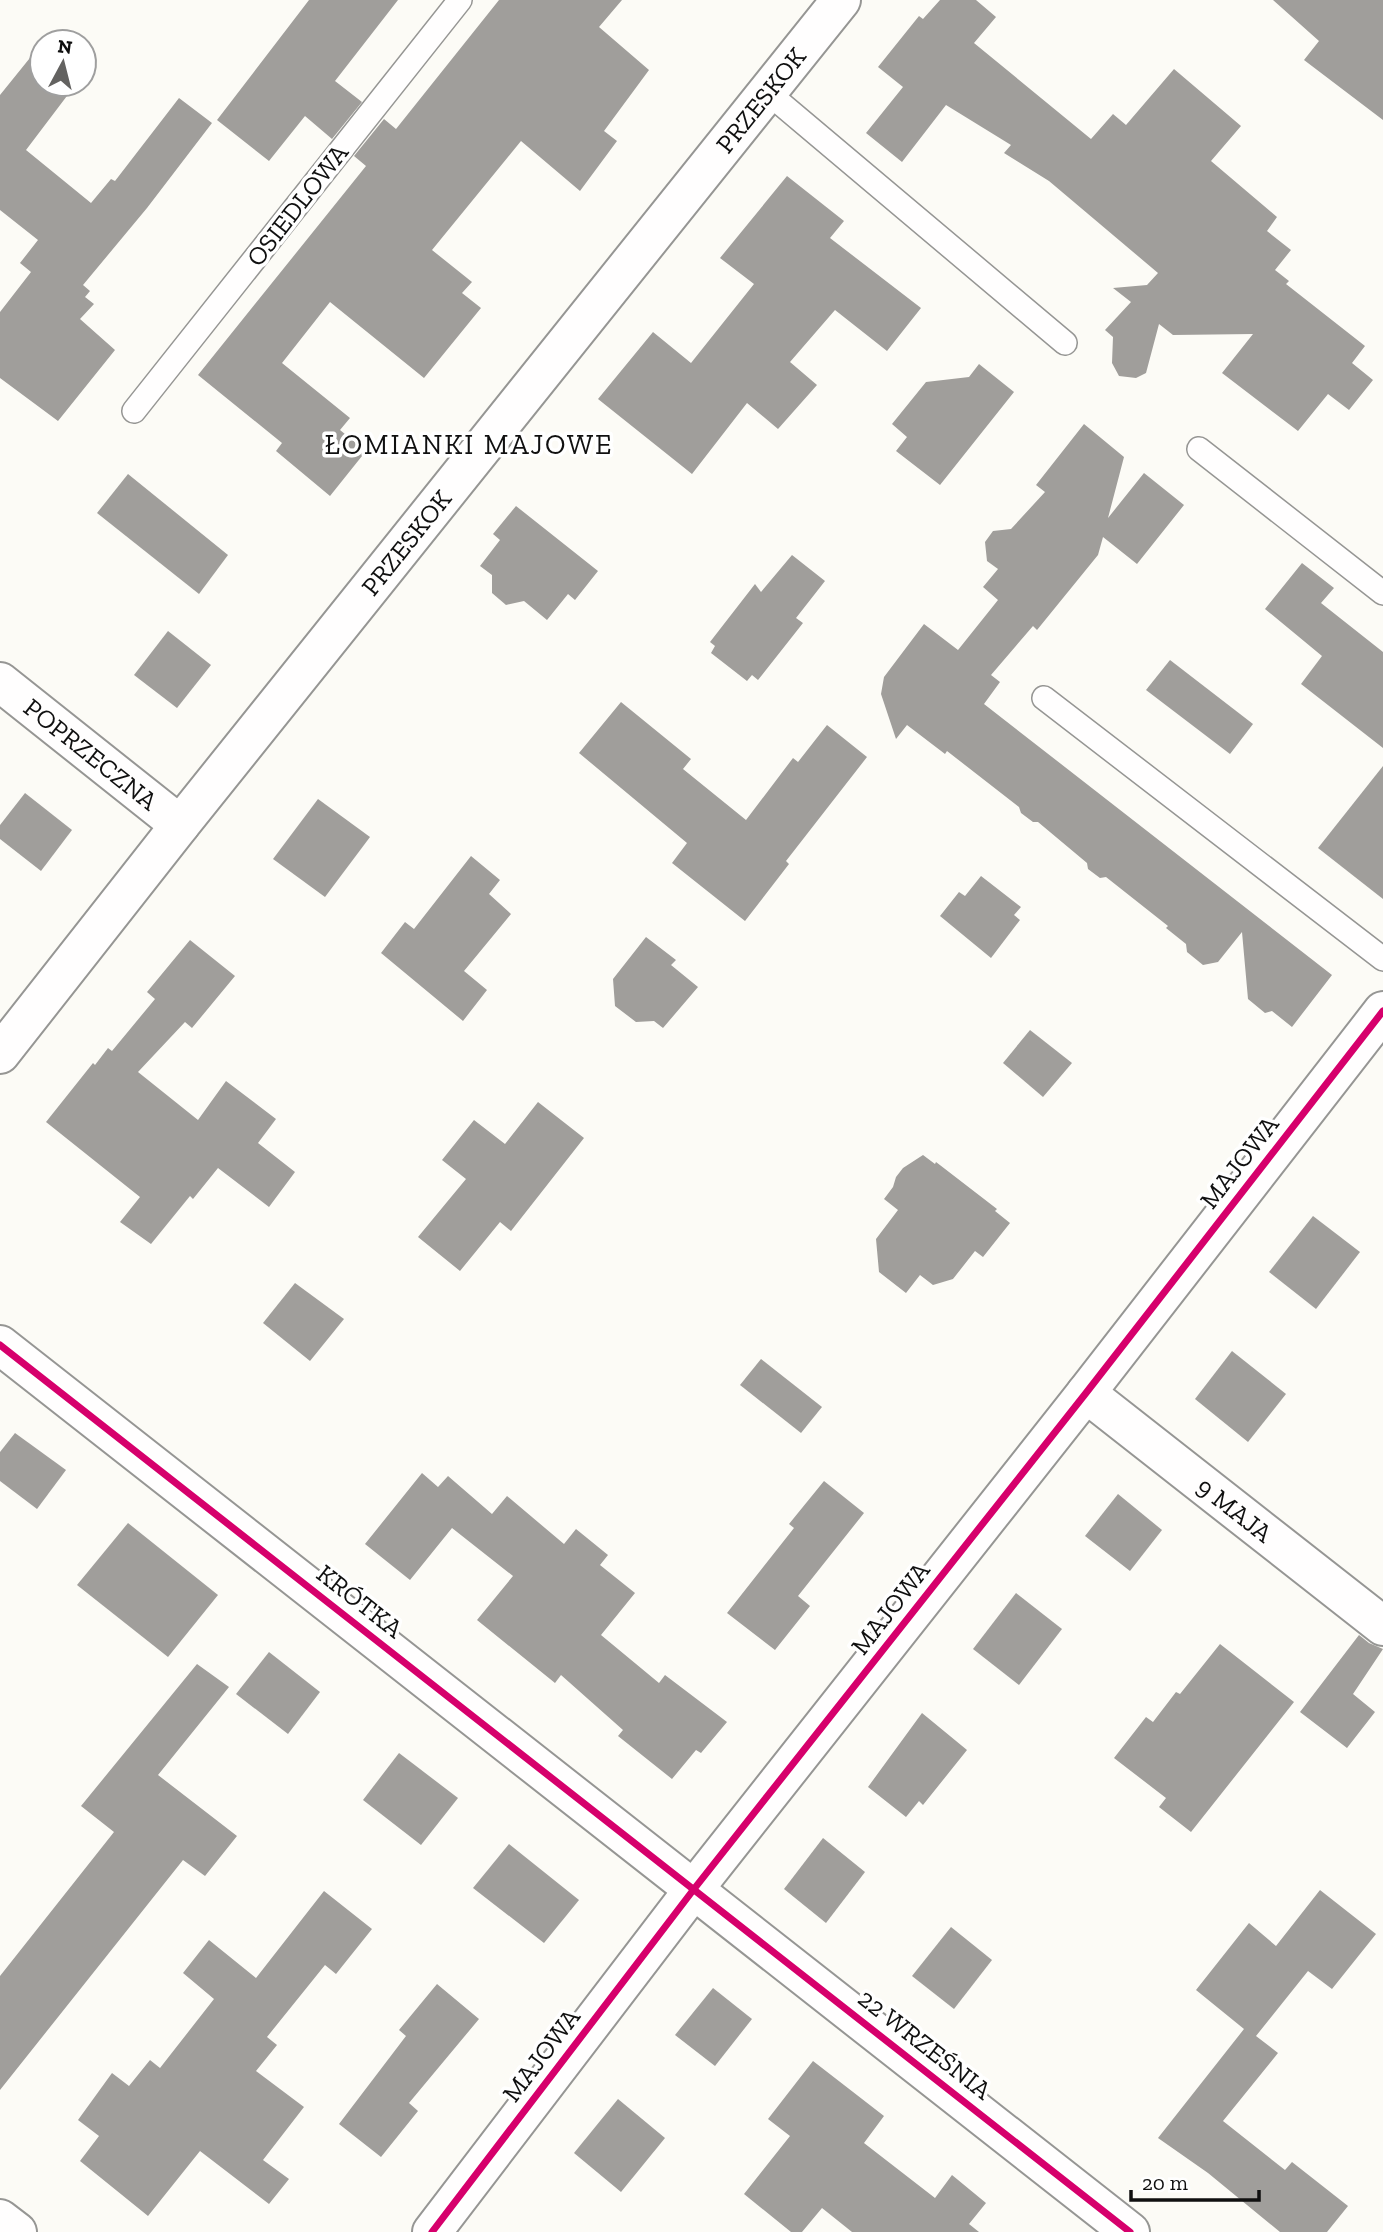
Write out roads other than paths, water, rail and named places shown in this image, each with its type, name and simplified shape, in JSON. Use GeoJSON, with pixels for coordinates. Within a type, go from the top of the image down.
{"type":"FeatureCollection","features":[{"type":"Feature","properties":{"kind":"street","name":"PRZESKOK"},"geometry":{"type":"LineString","coordinates":[[0,1054],[180,825],[841,0]]}},
{"type":"Feature","properties":{"kind":"street","name":"POPRZECZNA"},"geometry":{"type":"LineString","coordinates":[[0,682],[180,825]]}},
{"type":"Feature","properties":{"kind":"street","name":"MAJOWA"},"geometry":{"type":"LineString","coordinates":[[432,2232],[694,1889],[1086,1393],[1383,1011]]}},
{"type":"Feature","properties":{"kind":"street","name":"KRÓTKA"},"geometry":{"type":"LineString","coordinates":[[0,1345],[694,1889]]}},
{"type":"Feature","properties":{"kind":"street","name":"9 MAJA"},"geometry":{"type":"LineString","coordinates":[[1086,1393],[1383,1626]]}},
{"type":"Feature","properties":{"kind":"street","name":"22 WRZEŚNIA"},"geometry":{"type":"LineString","coordinates":[[694,1889],[1130,2232]]}},
{"type":"Feature","properties":{"kind":"street"},"geometry":{"type":"LineString","coordinates":[[0,2219],[17,2232]]}},
{"type":"Feature","properties":{"kind":"lane","name":"OSIEDLOWA"},"geometry":{"type":"LineString","coordinates":[[134,411],[460,0]]}},
{"type":"Feature","properties":{"kind":"lane"},"geometry":{"type":"LineString","coordinates":[[767,92],[1065,343]]}},
{"type":"Feature","properties":{"kind":"lane"},"geometry":{"type":"LineString","coordinates":[[1199,449],[1383,593]]}},
{"type":"Feature","properties":{"kind":"lane"},"geometry":{"type":"LineString","coordinates":[[1044,698],[1383,959]]}},
{"type":"Feature","properties":{"kind":"district","name":"ŁOMIANKI MAJOWE"},"geometry":{"type":"Point","coordinates":[469,444]}}]}
